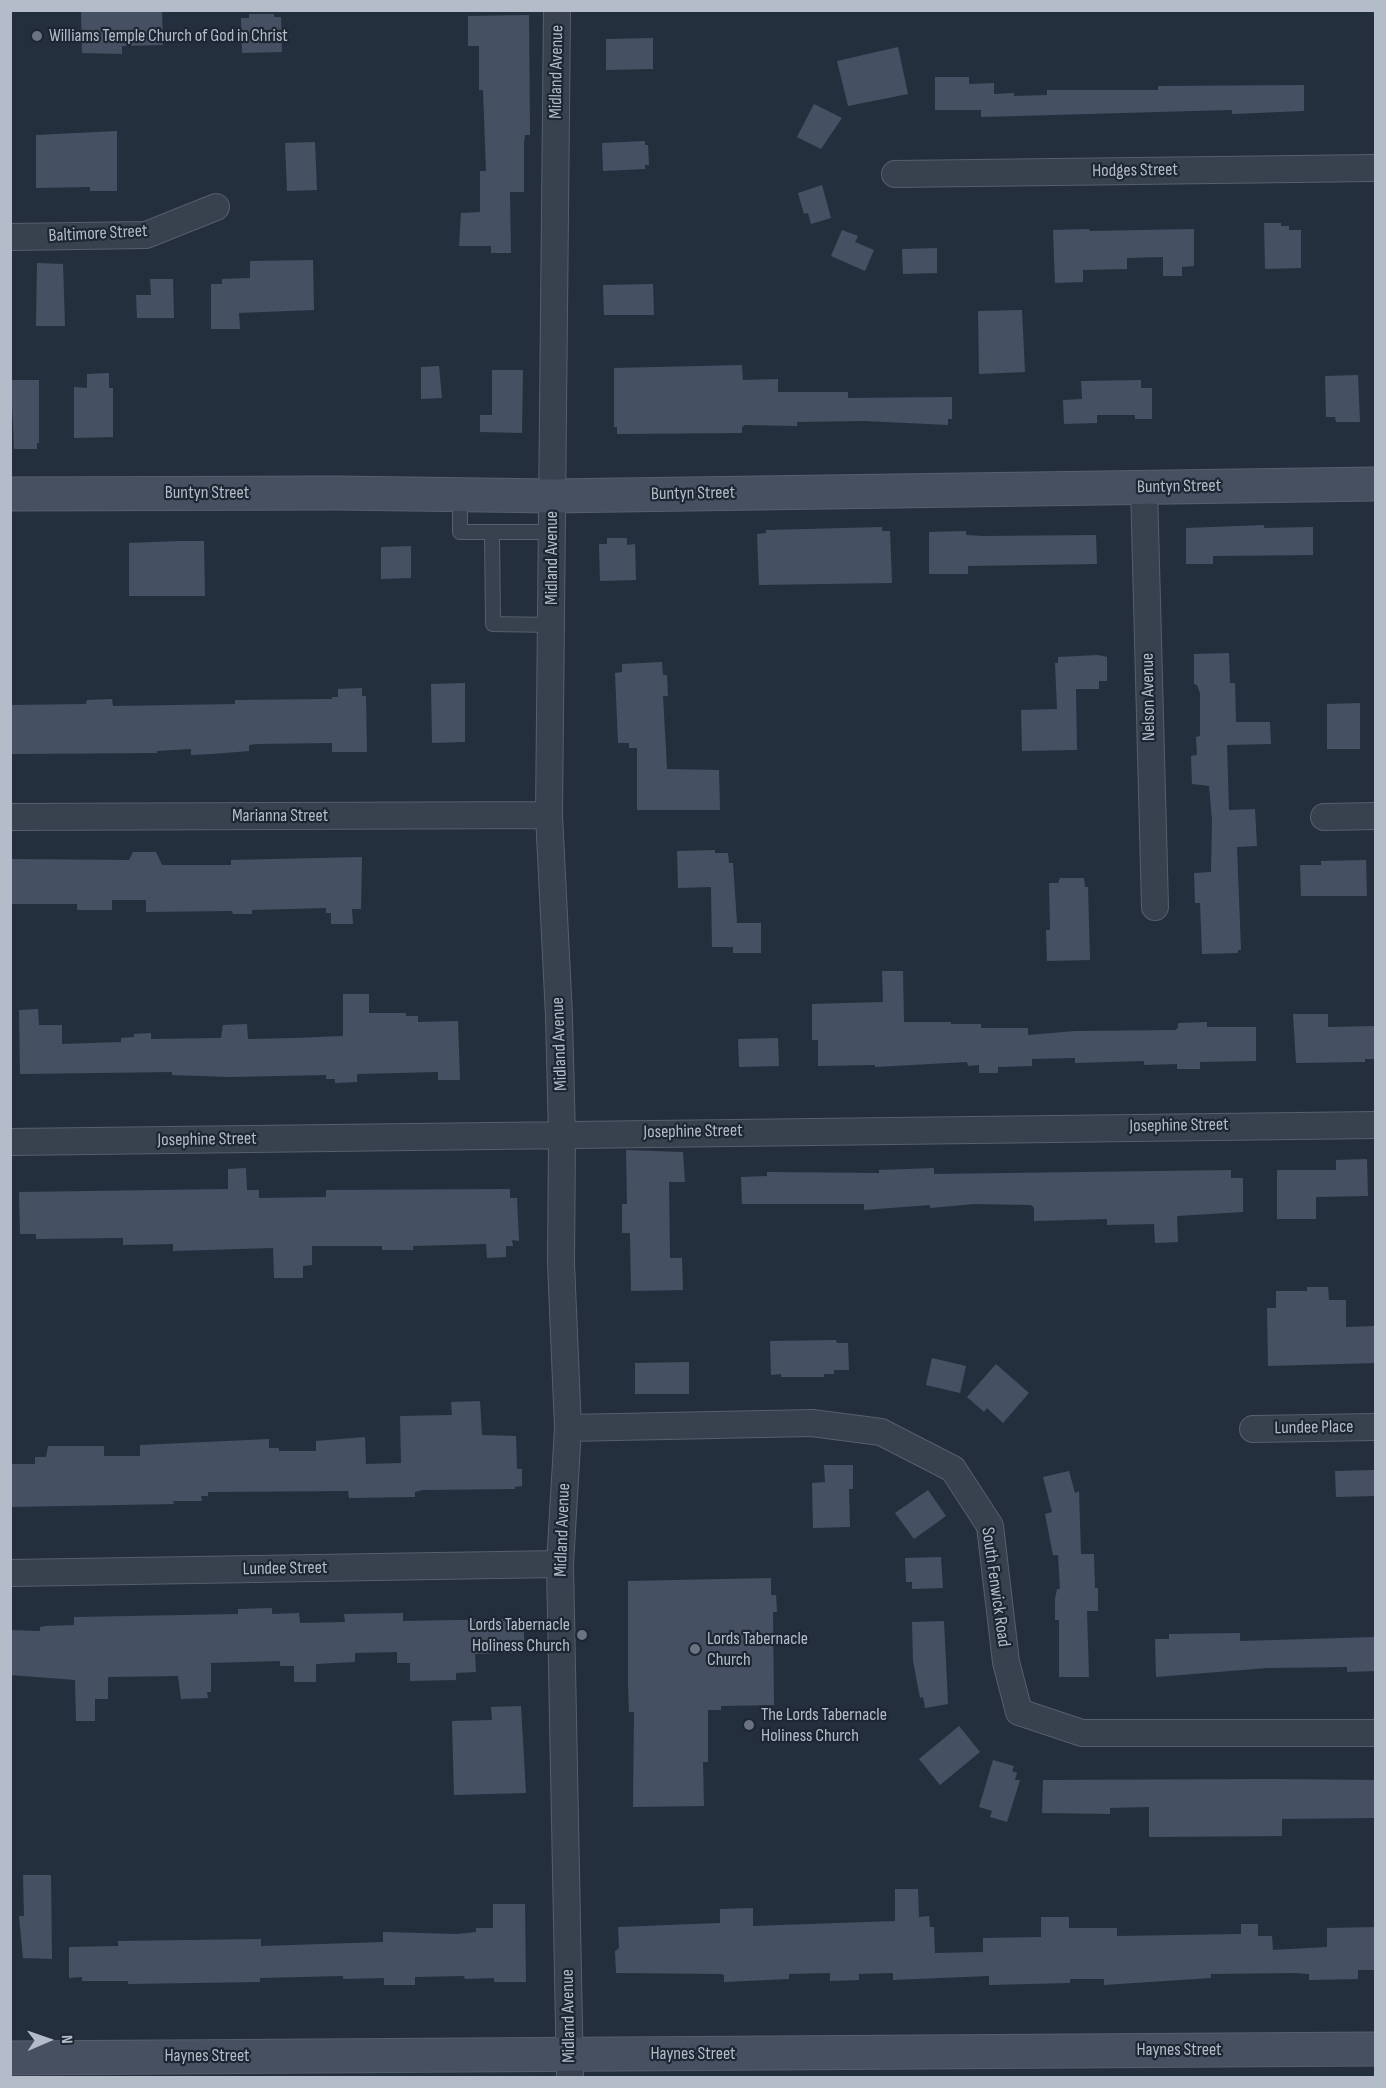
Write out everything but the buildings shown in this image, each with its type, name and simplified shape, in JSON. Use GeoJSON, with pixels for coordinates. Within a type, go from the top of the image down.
{"type":"FeatureCollection","features":[{"type":"Feature","properties":{"kind":"street","name":"Midland Avenue"},"geometry":{"type":"LineString","coordinates":[[557,10],[549,814],[562,1137],[561,1263],[568,1428],[560,1564],[570,2066]]}},
{"type":"Feature","properties":{"kind":"street","name":"Hodges Street"},"geometry":{"type":"LineString","coordinates":[[895,174],[1376,168]]}},
{"type":"Feature","properties":{"kind":"street","name":"Baltimore Street"},"geometry":{"type":"LineString","coordinates":[[10,237],[146,235],[216,207]]}},
{"type":"Feature","properties":{"kind":"street","name":"Buntyn Street"},"geometry":{"type":"LineString","coordinates":[[10,494],[552,496],[1376,484]]}},
{"type":"Feature","properties":{"kind":"street","name":"Nelson Avenue"},"geometry":{"type":"LineString","coordinates":[[1144,488],[1155,907]]}},
{"type":"Feature","properties":{"kind":"street","name":"Marianna Street"},"geometry":{"type":"LineString","coordinates":[[10,817],[549,814]]}},
{"type":"Feature","properties":{"kind":"street"},"geometry":{"type":"LineString","coordinates":[[1324,817],[1376,816]]}},
{"type":"Feature","properties":{"kind":"street","name":"Josephine Street"},"geometry":{"type":"LineString","coordinates":[[10,1142],[562,1137],[685,1131],[1376,1125]]}},
{"type":"Feature","properties":{"kind":"street","name":"South Fenwick Road"},"geometry":{"type":"LineString","coordinates":[[568,1428],[812,1423],[882,1432],[953,1469],[990,1526],[1006,1662],[1019,1712],[1082,1733],[1376,1733]]}},
{"type":"Feature","properties":{"kind":"street","name":"Lundee Place"},"geometry":{"type":"LineString","coordinates":[[1253,1429],[1376,1426]]}},
{"type":"Feature","properties":{"kind":"street","name":"Lundee Street"},"geometry":{"type":"LineString","coordinates":[[10,1573],[560,1564]]}},
{"type":"Feature","properties":{"kind":"street","name":"Haynes Street"},"geometry":{"type":"LineString","coordinates":[[10,2058],[175,2067],[570,2066],[1376,2049]]}},
{"type":"Feature","properties":{"kind":"lane"},"geometry":{"type":"LineString","coordinates":[[460,495],[460,532],[552,532]]}},
{"type":"Feature","properties":{"kind":"lane"},"geometry":{"type":"LineString","coordinates":[[492,532],[493,624],[551,625]]}},
{"type":"Feature","properties":{"kind":"place","name":"Williams Temple Church of God in Christ"},"geometry":{"type":"Point","coordinates":[37,36]}},
{"type":"Feature","properties":{"kind":"place","name":"Lords Tabernacle Holiness Church"},"geometry":{"type":"Point","coordinates":[582,1635]}},
{"type":"Feature","properties":{"kind":"place","name":"Lords Tabernacle Church"},"geometry":{"type":"Point","coordinates":[695,1649]}},
{"type":"Feature","properties":{"kind":"place","name":"The Lords Tabernacle Holiness Church"},"geometry":{"type":"Point","coordinates":[749,1725]}}]}
